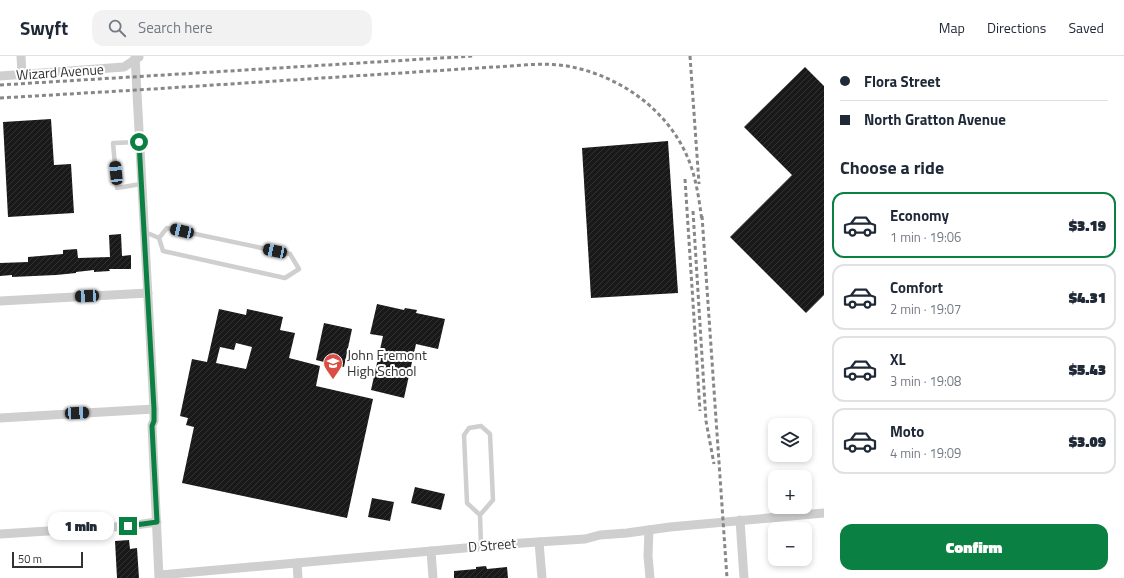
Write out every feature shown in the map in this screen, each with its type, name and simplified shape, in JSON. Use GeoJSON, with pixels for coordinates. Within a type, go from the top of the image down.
{"type":"FeatureCollection","features":[{"type":"Feature","properties":{"kind":"street"},"geometry":{"type":"LineString","coordinates":[[22,56],[22,74]]}},
{"type":"Feature","properties":{"kind":"street"},"geometry":{"type":"LineString","coordinates":[[137,57],[141,184],[145,232],[154,409],[154,421],[152,426],[159,576]]}},
{"type":"Feature","properties":{"kind":"street","name":"Wizard Avenue"},"geometry":{"type":"LineString","coordinates":[[0,76],[124,67],[137,57]]}},
{"type":"Feature","properties":{"kind":"street"},"geometry":{"type":"LineString","coordinates":[[0,301],[148,292]]}},
{"type":"Feature","properties":{"kind":"street"},"geometry":{"type":"LineString","coordinates":[[0,418],[154,409]]}},
{"type":"Feature","properties":{"kind":"street","name":"D Street"},"geometry":{"type":"LineString","coordinates":[[159,576],[481,546],[585,539],[600,535],[740,520],[824,513]]}},
{"type":"Feature","properties":{"kind":"street"},"geometry":{"type":"LineString","coordinates":[[740,520],[744,578]]}},
{"type":"Feature","properties":{"kind":"street"},"geometry":{"type":"LineString","coordinates":[[0,534],[128,526],[157,522]]}},
{"type":"Feature","properties":{"kind":"street"},"geometry":{"type":"LineString","coordinates":[[649,530],[648,556],[650,578]]}},
{"type":"Feature","properties":{"kind":"street"},"geometry":{"type":"LineString","coordinates":[[539,542],[542,578]]}},
{"type":"Feature","properties":{"kind":"street"},"geometry":{"type":"LineString","coordinates":[[431,551],[433,578]]}},
{"type":"Feature","properties":{"kind":"street"},"geometry":{"type":"LineString","coordinates":[[296,563],[298,578]]}},
{"type":"Feature","properties":{"kind":"lane"},"geometry":{"type":"LineString","coordinates":[[139,142],[112,143],[117,188],[141,184]]}},
{"type":"Feature","properties":{"kind":"lane"},"geometry":{"type":"LineString","coordinates":[[145,232],[159,238],[163,251],[285,278],[299,269],[290,254],[167,228],[159,238]]}},
{"type":"Feature","properties":{"kind":"lane"},"geometry":{"type":"LineString","coordinates":[[480,515],[467,503],[464,435],[469,428],[482,426],[490,434],[493,500],[480,515],[481,546]]}},
{"type":"Feature","properties":{"kind":"building"},"geometry":{"type":"Polygon","coordinates":[[[805,67],[824,86],[824,295],[806,313],[730,237],[792,175],[744,127],[805,67]]]}},
{"type":"Feature","properties":{"kind":"building"},"geometry":{"type":"Polygon","coordinates":[[[51,119],[54,165],[71,164],[74,213],[8,217],[3,122],[51,119]]]}},
{"type":"Feature","properties":{"kind":"building"},"geometry":{"type":"Polygon","coordinates":[[[668,141],[678,293],[591,298],[582,148],[668,141]]]}},
{"type":"Feature","properties":{"kind":"building"},"geometry":{"type":"Polygon","coordinates":[[[121,234],[122,256],[131,255],[131,269],[109,269],[110,271],[94,272],[94,270],[56,275],[12,277],[12,275],[0,276],[0,263],[28,262],[28,257],[63,254],[63,250],[77,249],[78,258],[110,257],[109,235],[121,234]]]}},
{"type":"Feature","properties":{"kind":"building"},"geometry":{"type":"Polygon","coordinates":[[[377,304],[404,310],[405,308],[417,310],[416,313],[445,319],[438,349],[416,344],[404,398],[371,390],[383,336],[370,334],[377,304]]]}},
{"type":"Feature","properties":{"kind":"building"},"geometry":{"type":"Polygon","coordinates":[[[219,309],[246,315],[247,309],[283,317],[280,330],[295,333],[289,358],[320,366],[316,386],[373,399],[347,518],[182,483],[194,427],[186,425],[188,418],[180,416],[192,359],[207,362],[219,309]],[[236,343],[234,350],[220,347],[216,363],[246,369],[252,347],[236,343]]]}},
{"type":"Feature","properties":{"kind":"building"},"geometry":{"type":"Polygon","coordinates":[[[324,323],[352,329],[344,367],[316,360],[324,323]]]}},
{"type":"Feature","properties":{"kind":"building"},"geometry":{"type":"Polygon","coordinates":[[[415,487],[445,494],[441,510],[411,503],[415,487]]]}},
{"type":"Feature","properties":{"kind":"building"},"geometry":{"type":"Polygon","coordinates":[[[372,498],[394,502],[390,521],[368,517],[372,498]]]}},
{"type":"Feature","properties":{"kind":"building"},"geometry":{"type":"Polygon","coordinates":[[[129,540],[130,549],[137,548],[139,578],[117,578],[115,541],[129,540]]]}},
{"type":"Feature","properties":{"kind":"building"},"geometry":{"type":"Polygon","coordinates":[[[486,566],[487,569],[507,567],[508,578],[454,578],[454,571],[476,569],[476,567],[486,566]]]}},
{"type":"Feature","properties":{"kind":"railway"},"geometry":{"type":"LineString","coordinates":[[0,85],[474,56]]}},
{"type":"Feature","properties":{"kind":"railway"},"geometry":{"type":"LineString","coordinates":[[690,56],[699,184]]}},
{"type":"Feature","properties":{"kind":"railway"},"geometry":{"type":"LineString","coordinates":[[0,98],[530,65],[549,64],[567,66],[586,70],[622,86],[638,96],[667,123],[678,139],[693,172],[702,221]]}},
{"type":"Feature","properties":{"kind":"railway"},"geometry":{"type":"LineString","coordinates":[[685,179],[700,411]]}},
{"type":"Feature","properties":{"kind":"railway"},"geometry":{"type":"LineString","coordinates":[[693,211],[706,421],[714,464]]}},
{"type":"Feature","properties":{"kind":"railway"},"geometry":{"type":"LineString","coordinates":[[702,216],[727,578]]}},
{"type":"Feature","properties":{"kind":"place","name":"John Fremont High School"},"geometry":{"type":"Point","coordinates":[333,380]}},
{"type":"Feature","properties":{"kind":"route"},"geometry":{"type":"LineString","coordinates":[[128,526],[157,522],[152,426],[154,421],[154,409],[139,142]]}}]}
